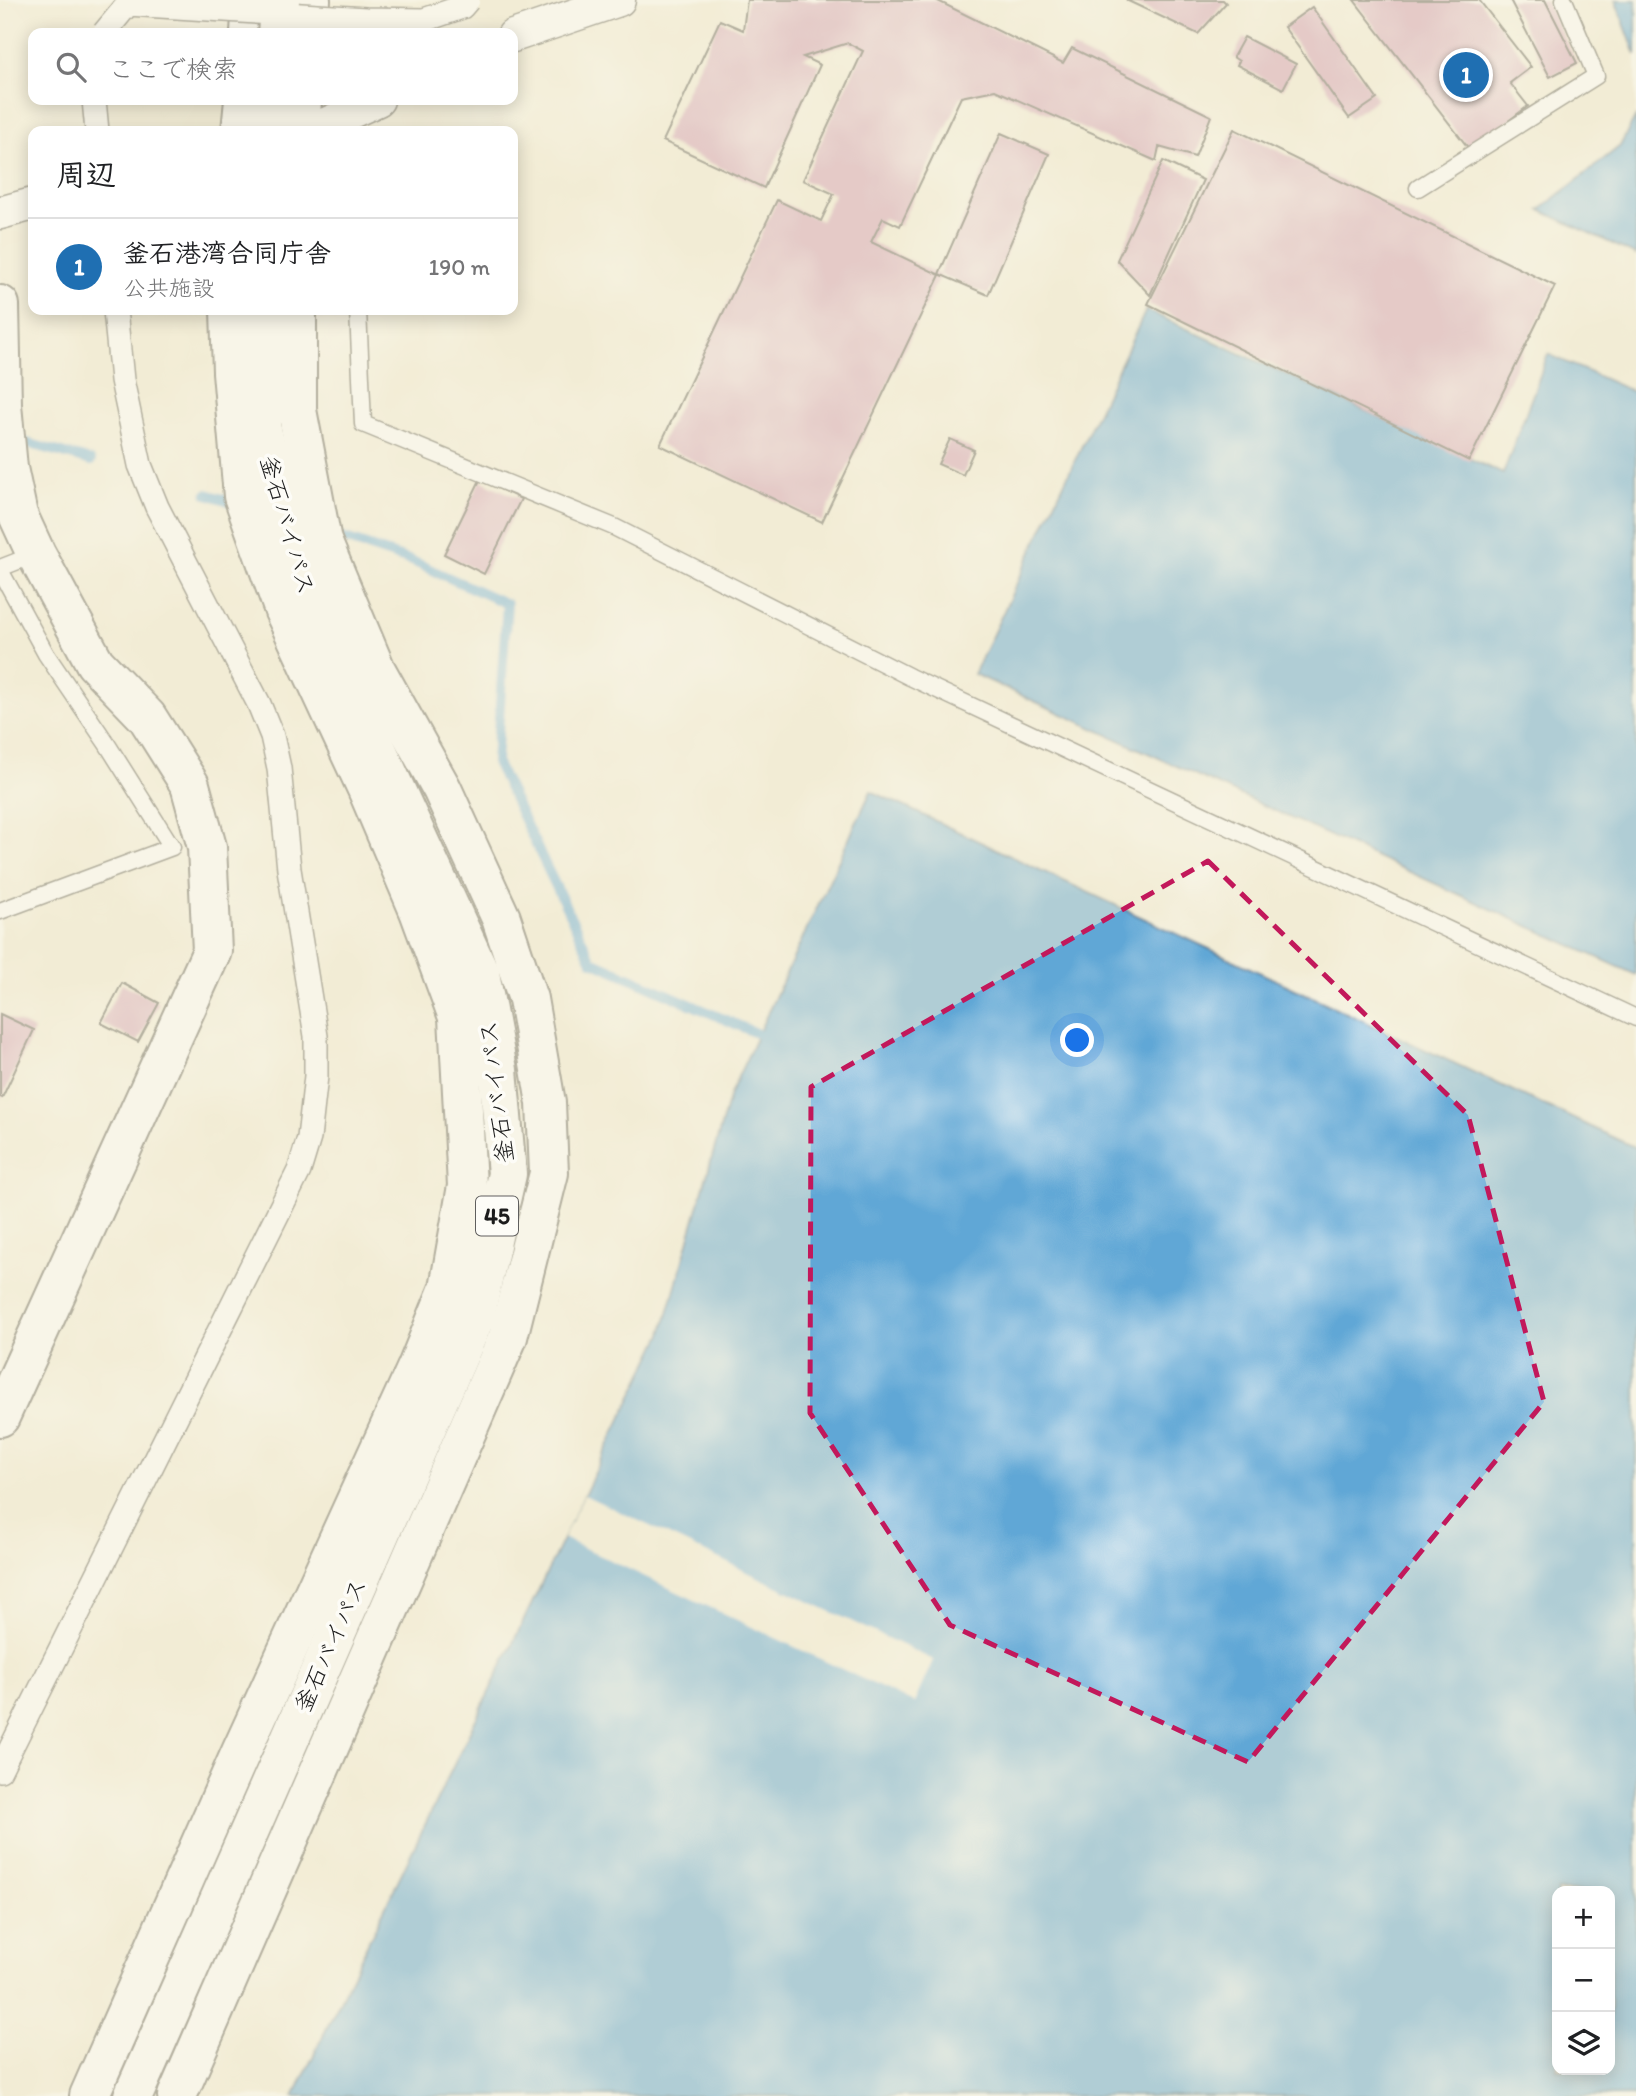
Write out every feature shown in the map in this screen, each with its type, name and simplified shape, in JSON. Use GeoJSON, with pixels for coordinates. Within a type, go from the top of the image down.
{"type":"FeatureCollection","features":[{"type":"Feature","properties":{"kind":"main road"},"geometry":{"type":"LineString","coordinates":[[250,28],[252,0]]}},
{"type":"Feature","properties":{"kind":"main road"},"geometry":{"type":"LineString","coordinates":[[277,28],[280,0]]}},
{"type":"Feature","properties":{"kind":"main road"},"geometry":{"type":"LineString","coordinates":[[308,28],[311,0]]}},
{"type":"Feature","properties":{"kind":"main road"},"geometry":{"type":"LineString","coordinates":[[242,126],[244,105]]}},
{"type":"Feature","properties":{"kind":"main road"},"geometry":{"type":"LineString","coordinates":[[269,126],[272,105]]}},
{"type":"Feature","properties":{"kind":"main road"},"geometry":{"type":"LineString","coordinates":[[300,126],[302,105]]}},
{"type":"Feature","properties":{"kind":"main road"},"geometry":{"type":"LineString","coordinates":[[0,305],[2,405],[8,468],[18,515],[95,663],[147,716],[190,785],[207,847],[212,951],[0,1417]]}},
{"type":"Feature","properties":{"kind":"main road"},"geometry":{"type":"LineString","coordinates":[[89,2096],[241,1752],[417,1367],[449,1288],[467,1186],[458,1017],[419,911],[373,801],[284,611],[243,496],[232,372],[230,315]]}},
{"type":"Feature","properties":{"kind":"main road","name":"釜石バイパス"},"geometry":{"type":"LineString","coordinates":[[133,2096],[474,1320],[507,1174],[498,1070],[480,973],[300,582],[261,426],[261,315]]}},
{"type":"Feature","properties":{"kind":"main road"},"geometry":{"type":"LineString","coordinates":[[177,2096],[508,1337],[549,1172],[546,1103],[528,999],[501,918],[442,789],[376,670],[322,541],[297,410],[297,315]]}},
{"type":"Feature","properties":{"kind":"street"},"geometry":{"type":"LineString","coordinates":[[108,28],[128,4],[424,20],[462,7],[468,0]]}},
{"type":"Feature","properties":{"kind":"street"},"geometry":{"type":"LineString","coordinates":[[518,34],[619,0]]}},
{"type":"Feature","properties":{"kind":"street"},"geometry":{"type":"LineString","coordinates":[[94,105],[97,126]]}},
{"type":"Feature","properties":{"kind":"street"},"geometry":{"type":"LineString","coordinates":[[332,126],[350,122],[372,105]]}},
{"type":"Feature","properties":{"kind":"street"},"geometry":{"type":"LineString","coordinates":[[0,213],[28,205]]}},
{"type":"Feature","properties":{"kind":"street"},"geometry":{"type":"LineString","coordinates":[[0,1770],[299,1171],[309,1138],[316,1076],[316,1036],[289,869],[272,736],[259,704],[157,508],[140,465],[122,380],[116,315]]}},
{"type":"Feature","properties":{"kind":"lane"},"geometry":{"type":"LineString","coordinates":[[1418,188],[1596,76],[1564,0]]}},
{"type":"Feature","properties":{"kind":"lane"},"geometry":{"type":"LineString","coordinates":[[358,315],[363,424],[614,527],[910,677],[1636,1018]]}},
{"type":"Feature","properties":{"kind":"lane"},"geometry":{"type":"LineString","coordinates":[[0,911],[172,847],[46,654],[0,569],[36,554]]}},
{"type":"Feature","properties":{"kind":"highlighted area"},"geometry":{"type":"Polygon","coordinates":[[[1208,861],[1468,1115],[1544,1402],[1248,1762],[950,1625],[810,1413],[811,1087],[1208,861]]]}},
{"type":"Feature","properties":{"kind":"water"},"geometry":{"type":"Polygon","coordinates":[[[1615,0],[1636,0],[1636,55],[1615,0]]]}},
{"type":"Feature","properties":{"kind":"water"},"geometry":{"type":"Polygon","coordinates":[[[1636,116],[1636,255],[1540,210],[1620,146],[1636,116]]]}},
{"type":"Feature","properties":{"kind":"water"},"geometry":{"type":"Polygon","coordinates":[[[1146,310],[1503,474],[1548,354],[1636,393],[1636,975],[974,674],[1146,310]]]}},
{"type":"Feature","properties":{"kind":"water"},"geometry":{"type":"Polygon","coordinates":[[[871,791],[1636,1148],[1636,2096],[294,2096],[662,1334],[730,1094],[871,791]]]}},
{"type":"Feature","properties":{"kind":"pier"},"geometry":{"type":"Polygon","coordinates":[[[584,1495],[933,1660],[914,1703],[563,1538],[584,1495]]]}},
{"type":"Feature","properties":{"kind":"building"},"geometry":{"type":"Polygon","coordinates":[[[747,0],[936,0],[1063,63],[1072,48],[1211,116],[1195,157],[1159,147],[1156,161],[995,90],[961,97],[900,226],[883,218],[871,242],[940,275],[822,522],[660,445],[777,200],[821,221],[834,194],[803,180],[863,51],[848,43],[803,57],[820,65],[764,188],[663,141],[720,20],[743,30],[747,0]]]}},
{"type":"Feature","properties":{"kind":"building"},"geometry":{"type":"Polygon","coordinates":[[[1126,0],[1223,0],[1226,3],[1198,34],[1126,0]]]}},
{"type":"Feature","properties":{"kind":"building"},"geometry":{"type":"Polygon","coordinates":[[[1354,0],[1479,0],[1531,67],[1510,83],[1528,106],[1470,150],[1354,0]]]}},
{"type":"Feature","properties":{"kind":"building"},"geometry":{"type":"Polygon","coordinates":[[[1510,0],[1545,0],[1577,63],[1550,77],[1510,0]]]}},
{"type":"Feature","properties":{"kind":"building"},"geometry":{"type":"Polygon","coordinates":[[[1312,7],[1377,99],[1349,118],[1284,27],[1312,7]]]}},
{"type":"Feature","properties":{"kind":"building"},"geometry":{"type":"Polygon","coordinates":[[[1244,37],[1296,64],[1283,89],[1237,65],[1239,61],[1233,57],[1244,37]]]}},
{"type":"Feature","properties":{"kind":"building"},"geometry":{"type":"Polygon","coordinates":[[[1234,129],[1555,286],[1469,461],[1148,304],[1234,129]]]}},
{"type":"Feature","properties":{"kind":"building"},"geometry":{"type":"Polygon","coordinates":[[[1001,133],[1049,154],[988,295],[939,274],[1001,133]]]}},
{"type":"Feature","properties":{"kind":"building"},"geometry":{"type":"Polygon","coordinates":[[[1163,161],[1203,180],[1150,295],[1117,260],[1163,161]]]}},
{"type":"Feature","properties":{"kind":"building"},"geometry":{"type":"Polygon","coordinates":[[[950,439],[974,450],[963,475],[938,464],[950,439]]]}},
{"type":"Feature","properties":{"kind":"building"},"geometry":{"type":"Polygon","coordinates":[[[480,480],[521,499],[484,574],[444,554],[480,480]]]}},
{"type":"Feature","properties":{"kind":"building"},"geometry":{"type":"Polygon","coordinates":[[[122,983],[159,1003],[138,1042],[101,1023],[122,983]]]}},
{"type":"Feature","properties":{"kind":"building"},"geometry":{"type":"Polygon","coordinates":[[[0,1014],[34,1030],[2,1098],[0,1097],[0,1014]]]}},
{"type":"Feature","properties":{"kind":"waterway"},"geometry":{"type":"LineString","coordinates":[[13,439],[91,461]]}},
{"type":"Feature","properties":{"kind":"waterway"},"geometry":{"type":"LineString","coordinates":[[207,494],[238,504]]}},
{"type":"Feature","properties":{"kind":"waterway"},"geometry":{"type":"LineString","coordinates":[[330,534],[412,561],[507,604],[496,762],[592,961],[758,1034]]}},
{"type":"Feature","properties":{"kind":"place","name":"釜石港湾合同庁舎"},"geometry":{"type":"Point","coordinates":[1466,75]}}]}
